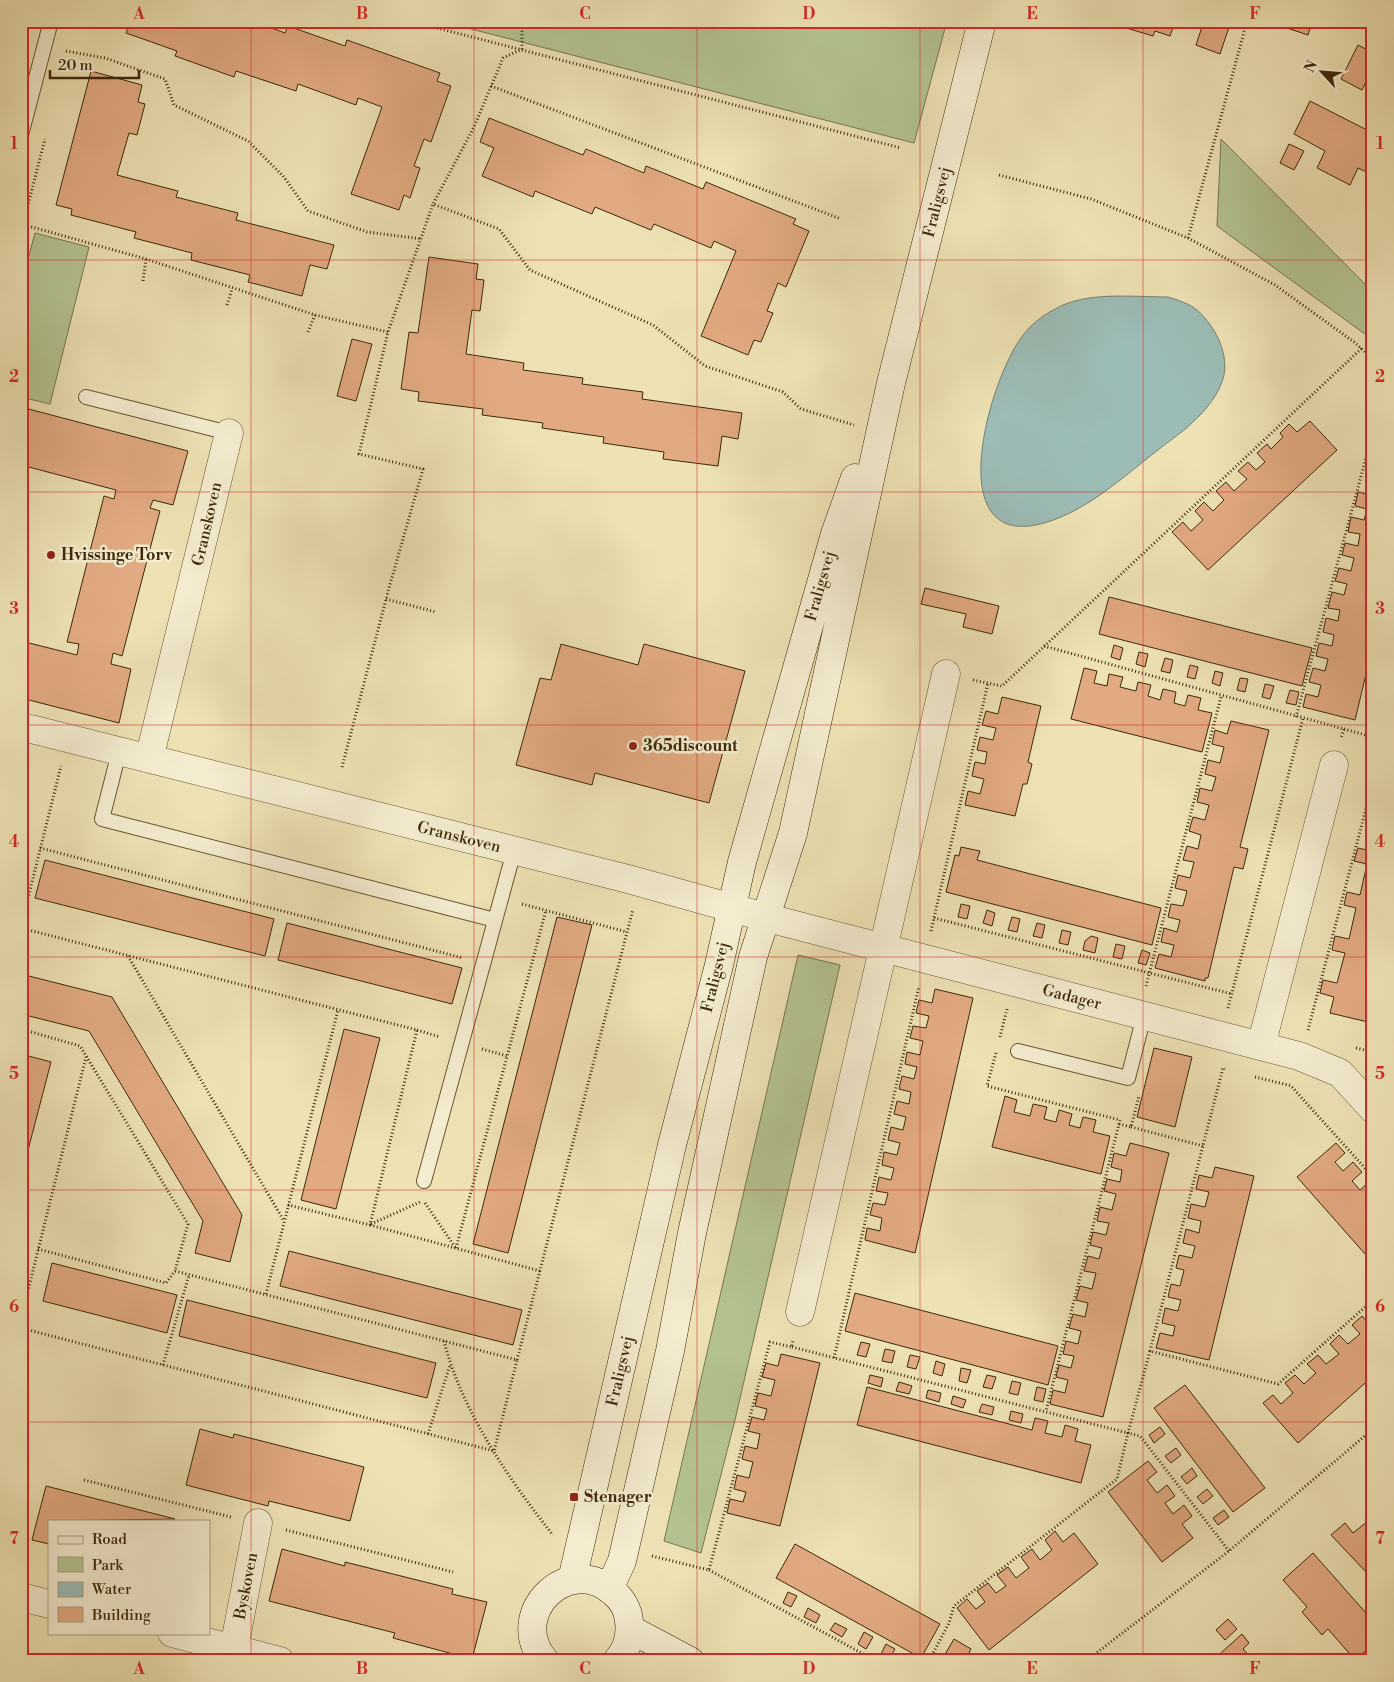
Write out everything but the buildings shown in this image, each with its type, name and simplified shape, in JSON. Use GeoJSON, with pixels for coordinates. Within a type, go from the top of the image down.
{"type":"FeatureCollection","features":[{"type":"Feature","properties":{"kind":"street","name":"Fraligsvej"},"geometry":{"type":"LineString","coordinates":[[609,1588],[622,1561],[670,1351],[692,1233],[753,958],[768,918],[793,833],[891,383],[982,21]]}},
{"type":"Feature","properties":{"kind":"street","name":"Fraligsvej"},"geometry":{"type":"LineString","coordinates":[[572,1580],[672,1145],[742,862],[835,534],[871,431],[891,383]]}},
{"type":"Feature","properties":{"kind":"street","name":"Granskoven"},"geometry":{"type":"LineString","coordinates":[[149,759],[229,433]]}},
{"type":"Feature","properties":{"kind":"street"},"geometry":{"type":"LineString","coordinates":[[800,1312],[946,674]]}},
{"type":"Feature","properties":{"kind":"street","name":"Granskoven"},"geometry":{"type":"LineString","coordinates":[[31,729],[640,883],[768,918]]}},
{"type":"Feature","properties":{"kind":"street"},"geometry":{"type":"LineString","coordinates":[[1264,1036],[1334,765]]}},
{"type":"Feature","properties":{"kind":"street","name":"Gadager"},"geometry":{"type":"LineString","coordinates":[[768,918],[1141,1015],[1264,1036],[1303,1046],[1340,1073],[1373,1109]]}},
{"type":"Feature","properties":{"kind":"street","name":"Byskoven"},"geometry":{"type":"LineString","coordinates":[[234,1648],[258,1524]]}},
{"type":"Feature","properties":{"kind":"street"},"geometry":{"type":"LineString","coordinates":[[545,1661],[533,1636],[534,1615],[544,1596],[552,1589],[572,1580],[592,1581],[609,1588],[625,1606],[630,1629],[626,1648],[617,1661]]}},
{"type":"Feature","properties":{"kind":"street"},"geometry":{"type":"LineString","coordinates":[[21,1597],[48,1604]]}},
{"type":"Feature","properties":{"kind":"street"},"geometry":{"type":"LineString","coordinates":[[630,1629],[690,1661]]}},
{"type":"Feature","properties":{"kind":"street"},"geometry":{"type":"LineString","coordinates":[[176,1634],[280,1661]]}},
{"type":"Feature","properties":{"kind":"lane"},"geometry":{"type":"LineString","coordinates":[[21,135],[50,21]]}},
{"type":"Feature","properties":{"kind":"lane","name":"Granskoven"},"geometry":{"type":"LineString","coordinates":[[86,397],[229,433]]}},
{"type":"Feature","properties":{"kind":"lane"},"geometry":{"type":"LineString","coordinates":[[119,752],[102,819],[495,920]]}},
{"type":"Feature","properties":{"kind":"lane"},"geometry":{"type":"LineString","coordinates":[[424,1181],[514,851]]}},
{"type":"Feature","properties":{"kind":"lane"},"geometry":{"type":"LineString","coordinates":[[1018,1052],[1128,1078],[1141,1015]]}},
{"type":"Feature","properties":{"kind":"path"},"geometry":{"type":"LineString","coordinates":[[410,21],[901,148]]}},
{"type":"Feature","properties":{"kind":"path"},"geometry":{"type":"LineString","coordinates":[[522,49],[522,27],[525,21]]}},
{"type":"Feature","properties":{"kind":"path"},"geometry":{"type":"LineString","coordinates":[[1188,238],[1247,21]]}},
{"type":"Feature","properties":{"kind":"path"},"geometry":{"type":"LineString","coordinates":[[44,47],[105,58],[165,79],[174,105],[248,142],[284,177],[308,211],[367,232],[422,239]]}},
{"type":"Feature","properties":{"kind":"path"},"geometry":{"type":"LineString","coordinates":[[342,767],[386,599],[423,469],[359,454],[388,332],[433,204],[474,127],[503,58],[522,49]]}},
{"type":"Feature","properties":{"kind":"path"},"geometry":{"type":"LineString","coordinates":[[491,86],[841,220]]}},
{"type":"Feature","properties":{"kind":"path"},"geometry":{"type":"LineString","coordinates":[[999,176],[1091,198],[1188,238],[1274,285],[1362,348],[1373,359]]}},
{"type":"Feature","properties":{"kind":"path"},"geometry":{"type":"LineString","coordinates":[[433,204],[499,229],[530,270],[653,325],[705,366],[783,392],[801,409],[871,431]]}},
{"type":"Feature","properties":{"kind":"path"},"geometry":{"type":"LineString","coordinates":[[21,224],[146,259],[314,315],[388,332]]}},
{"type":"Feature","properties":{"kind":"path"},"geometry":{"type":"LineString","coordinates":[[143,281],[146,259]]}},
{"type":"Feature","properties":{"kind":"path"},"geometry":{"type":"LineString","coordinates":[[227,305],[232,289]]}},
{"type":"Feature","properties":{"kind":"path"},"geometry":{"type":"LineString","coordinates":[[308,332],[314,315]]}},
{"type":"Feature","properties":{"kind":"path"},"geometry":{"type":"LineString","coordinates":[[946,674],[1002,686],[1362,348]]}},
{"type":"Feature","properties":{"kind":"path"},"geometry":{"type":"LineString","coordinates":[[1296,716],[1373,432]]}},
{"type":"Feature","properties":{"kind":"path"},"geometry":{"type":"LineString","coordinates":[[386,599],[436,612]]}},
{"type":"Feature","properties":{"kind":"path"},"geometry":{"type":"LineString","coordinates":[[1044,646],[1221,697],[1373,737]]}},
{"type":"Feature","properties":{"kind":"path"},"geometry":{"type":"LineString","coordinates":[[834,1358],[988,683]]}},
{"type":"Feature","properties":{"kind":"path"},"geometry":{"type":"LineString","coordinates":[[1141,1015],[1150,972],[1221,697]]}},
{"type":"Feature","properties":{"kind":"path"},"geometry":{"type":"LineString","coordinates":[[1264,1036],[1227,1015],[1302,718]]}},
{"type":"Feature","properties":{"kind":"path"},"geometry":{"type":"LineString","coordinates":[[1334,765],[1344,729]]}},
{"type":"Feature","properties":{"kind":"path"},"geometry":{"type":"LineString","coordinates":[[68,739],[21,927],[417,1030],[370,1224]]}},
{"type":"Feature","properties":{"kind":"path"},"geometry":{"type":"LineString","coordinates":[[1292,1087],[1373,782]]}},
{"type":"Feature","properties":{"kind":"path"},"geometry":{"type":"LineString","coordinates":[[40,848],[484,963]]}},
{"type":"Feature","properties":{"kind":"path"},"geometry":{"type":"LineString","coordinates":[[494,1451],[640,883]]}},
{"type":"Feature","properties":{"kind":"path"},"geometry":{"type":"LineString","coordinates":[[456,1248],[546,910],[627,932]]}},
{"type":"Feature","properties":{"kind":"path"},"geometry":{"type":"LineString","coordinates":[[934,918],[1232,994]]}},
{"type":"Feature","properties":{"kind":"path"},"geometry":{"type":"LineString","coordinates":[[128,956],[284,1221]]}},
{"type":"Feature","properties":{"kind":"path"},"geometry":{"type":"LineString","coordinates":[[999,1039],[1014,982]]}},
{"type":"Feature","properties":{"kind":"path"},"geometry":{"type":"LineString","coordinates":[[266,1294],[338,1010]]}},
{"type":"Feature","properties":{"kind":"path"},"geometry":{"type":"LineString","coordinates":[[21,1029],[80,1046],[188,1224],[175,1271],[166,1282],[38,1248]]}},
{"type":"Feature","properties":{"kind":"path"},"geometry":{"type":"LineString","coordinates":[[997,1048],[987,1086],[1120,1120],[1046,1411]]}},
{"type":"Feature","properties":{"kind":"path"},"geometry":{"type":"LineString","coordinates":[[21,1318],[87,1056]]}},
{"type":"Feature","properties":{"kind":"path"},"geometry":{"type":"LineString","coordinates":[[929,1661],[949,1623],[954,1606],[1117,1479],[1222,1068],[1231,1071]]}},
{"type":"Feature","properties":{"kind":"path"},"geometry":{"type":"LineString","coordinates":[[1248,1075],[1292,1087],[1373,1177]]}},
{"type":"Feature","properties":{"kind":"path"},"geometry":{"type":"LineString","coordinates":[[1131,1127],[1203,1146]]}},
{"type":"Feature","properties":{"kind":"path"},"geometry":{"type":"LineString","coordinates":[[370,1224],[423,1201],[456,1248]]}},
{"type":"Feature","properties":{"kind":"path"},"geometry":{"type":"LineString","coordinates":[[288,1204],[540,1270]]}},
{"type":"Feature","properties":{"kind":"path"},"geometry":{"type":"LineString","coordinates":[[175,1271],[517,1360]]}},
{"type":"Feature","properties":{"kind":"path"},"geometry":{"type":"LineString","coordinates":[[163,1365],[189,1275]]}},
{"type":"Feature","properties":{"kind":"path"},"geometry":{"type":"LineString","coordinates":[[1150,1351],[1278,1384],[1373,1300]]}},
{"type":"Feature","properties":{"kind":"path"},"geometry":{"type":"LineString","coordinates":[[792,1347],[800,1312]]}},
{"type":"Feature","properties":{"kind":"path"},"geometry":{"type":"LineString","coordinates":[[21,1328],[494,1451]]}},
{"type":"Feature","properties":{"kind":"path"},"geometry":{"type":"LineString","coordinates":[[444,1341],[450,1364],[494,1451],[524,1498],[556,1539],[566,1545],[579,1549]]}},
{"type":"Feature","properties":{"kind":"path"},"geometry":{"type":"LineString","coordinates":[[709,1570],[770,1342],[1140,1436],[1228,1551]]}},
{"type":"Feature","properties":{"kind":"path"},"geometry":{"type":"LineString","coordinates":[[428,1434],[450,1364]]}},
{"type":"Feature","properties":{"kind":"path"},"geometry":{"type":"LineString","coordinates":[[1086,1661],[1228,1551],[1373,1428]]}},
{"type":"Feature","properties":{"kind":"path"},"geometry":{"type":"LineString","coordinates":[[622,1561],[656,1556],[709,1570],[876,1661]]}},
{"type":"Feature","properties":{"kind":"green space"},"geometry":{"type":"Polygon","coordinates":[[[440,21],[947,21],[914,143],[440,21]]]}},
{"type":"Feature","properties":{"kind":"green space"},"geometry":{"type":"Polygon","coordinates":[[[1221,139],[1373,292],[1373,340],[1217,226],[1221,139]]]}},
{"type":"Feature","properties":{"kind":"green space"},"geometry":{"type":"Polygon","coordinates":[[[35,233],[89,247],[50,404],[21,397],[21,285],[35,233]]]}},
{"type":"Feature","properties":{"kind":"green space"},"geometry":{"type":"Polygon","coordinates":[[[798,955],[840,965],[735,1420],[701,1553],[664,1541],[798,955]]]}},
{"type":"Feature","properties":{"kind":"water"},"geometry":{"type":"Polygon","coordinates":[[[1115,296],[1168,297],[1183,302],[1199,311],[1219,340],[1225,366],[1223,379],[1219,390],[1208,406],[1192,423],[1104,492],[1060,518],[1044,523],[1011,525],[991,512],[982,487],[981,455],[987,420],[998,385],[1011,355],[1024,334],[1032,325],[1047,314],[1075,301],[1115,296]]]}},
{"type":"Feature","properties":{"kind":"place","name":"Hvissinge Torv"},"geometry":{"type":"Point","coordinates":[51,555]}},
{"type":"Feature","properties":{"kind":"place","name":"365discount"},"geometry":{"type":"Point","coordinates":[633,746]}},
{"type":"Feature","properties":{"kind":"place","name":"Stenager"},"geometry":{"type":"Point","coordinates":[574,1497]}}]}
